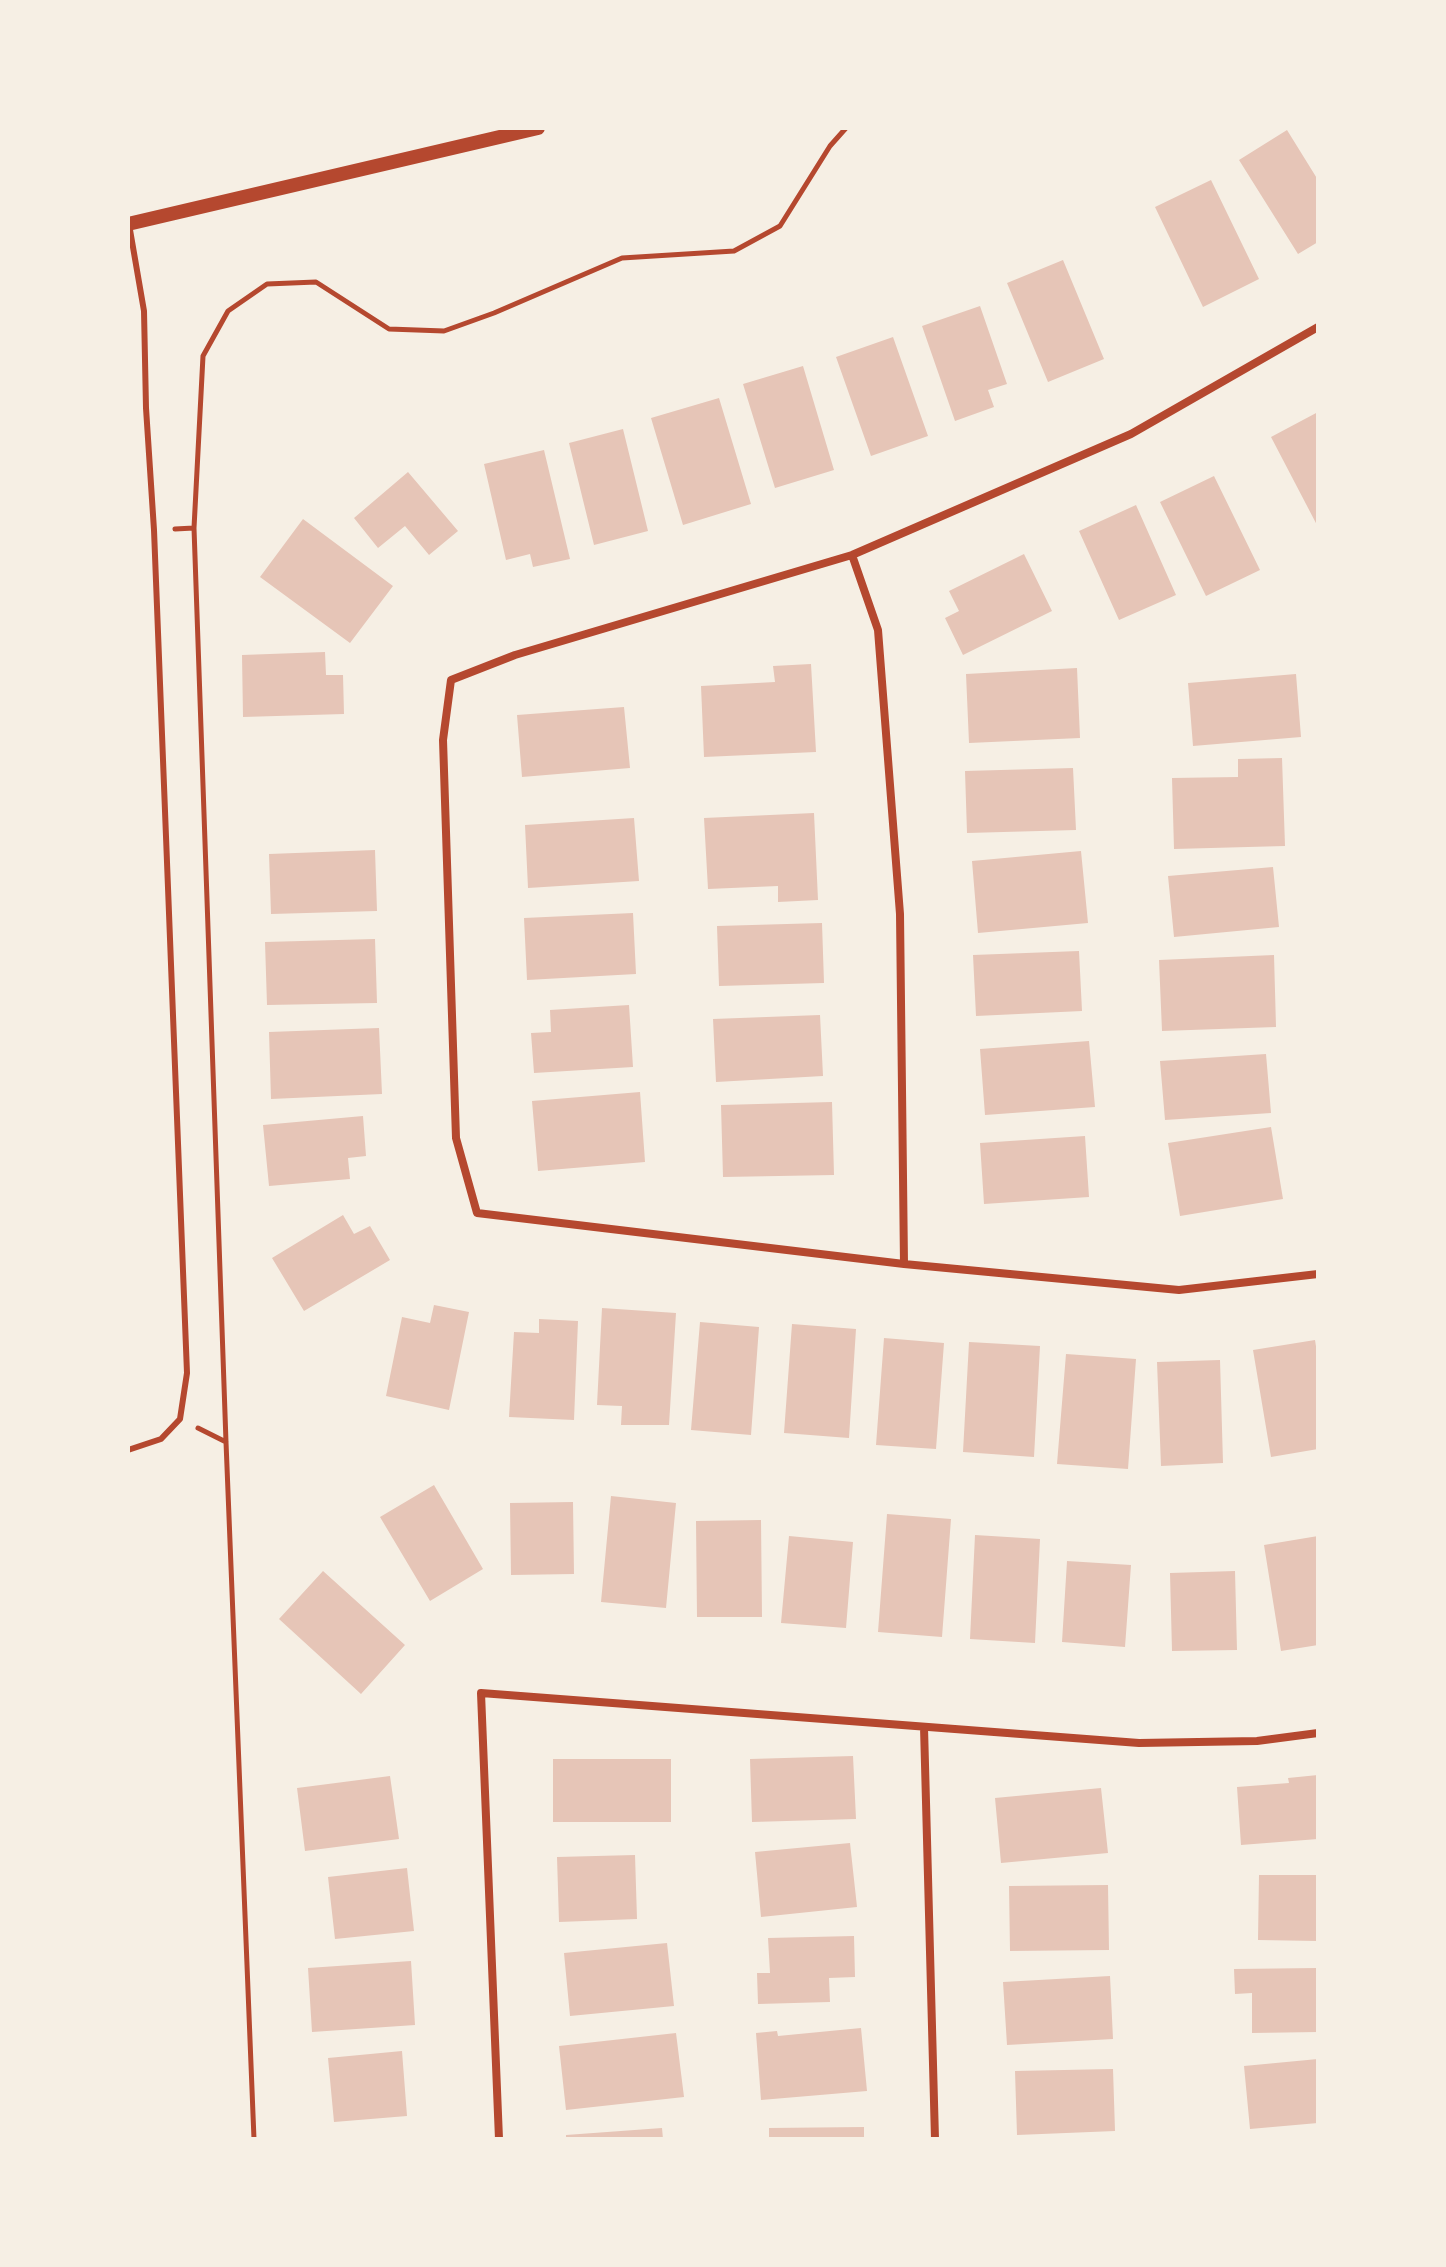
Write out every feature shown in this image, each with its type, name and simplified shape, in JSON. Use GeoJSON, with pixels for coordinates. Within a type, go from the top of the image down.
{"type":"FeatureCollection","features":[{"type":"Feature","properties":{"kind":"street"},"geometry":{"type":"LineString","coordinates":[[128,224],[538,128]]}},
{"type":"Feature","properties":{"kind":"street"},"geometry":{"type":"LineString","coordinates":[[1318,327],[1131,434],[852,555],[515,655],[451,680],[443,740],[456,1138],[477,1213],[904,1264],[1179,1290],[1318,1274]]}},
{"type":"Feature","properties":{"kind":"street"},"geometry":{"type":"LineString","coordinates":[[852,555],[878,630],[900,914],[904,1264]]}},
{"type":"Feature","properties":{"kind":"street"},"geometry":{"type":"LineString","coordinates":[[499,2139],[481,1693],[1139,1743],[1257,1741],[1318,1733]]}},
{"type":"Feature","properties":{"kind":"street"},"geometry":{"type":"LineString","coordinates":[[924,1727],[935,2139]]}},
{"type":"Feature","properties":{"kind":"lane"},"geometry":{"type":"LineString","coordinates":[[128,224],[144,311],[187,1373],[180,1419],[161,1439],[128,1450]]}},
{"type":"Feature","properties":{"kind":"path"},"geometry":{"type":"LineString","coordinates":[[254,2139],[194,528],[203,356],[228,311],[267,284],[316,282],[389,329],[444,331],[622,258],[734,251],[780,226],[830,146],[846,128]]}},
{"type":"Feature","properties":{"kind":"path"},"geometry":{"type":"LineString","coordinates":[[180,1419],[226,1442]]}},
{"type":"Feature","properties":{"kind":"building"},"geometry":{"type":"Polygon","coordinates":[[[1287,130],[1318,180],[1318,242],[1298,254],[1239,160],[1287,130]]]}},
{"type":"Feature","properties":{"kind":"building"},"geometry":{"type":"Polygon","coordinates":[[[1211,180],[1259,279],[1203,307],[1155,207],[1211,180]]]}},
{"type":"Feature","properties":{"kind":"building"},"geometry":{"type":"Polygon","coordinates":[[[1063,260],[1104,359],[1048,382],[1007,283],[1063,260]]]}},
{"type":"Feature","properties":{"kind":"building"},"geometry":{"type":"Polygon","coordinates":[[[980,306],[1007,384],[988,390],[994,407],[955,421],[922,326],[980,306]]]}},
{"type":"Feature","properties":{"kind":"building"},"geometry":{"type":"Polygon","coordinates":[[[893,337],[928,436],[871,456],[836,357],[893,337]]]}},
{"type":"Feature","properties":{"kind":"building"},"geometry":{"type":"Polygon","coordinates":[[[803,366],[834,470],[775,488],[743,384],[803,366]]]}},
{"type":"Feature","properties":{"kind":"building"},"geometry":{"type":"Polygon","coordinates":[[[719,398],[751,504],[683,525],[651,418],[719,398]]]}},
{"type":"Feature","properties":{"kind":"building"},"geometry":{"type":"Polygon","coordinates":[[[1318,412],[1318,527],[1271,437],[1318,412]]]}},
{"type":"Feature","properties":{"kind":"building"},"geometry":{"type":"Polygon","coordinates":[[[623,429],[648,531],[594,545],[569,443],[623,429]]]}},
{"type":"Feature","properties":{"kind":"building"},"geometry":{"type":"Polygon","coordinates":[[[544,450],[570,559],[533,567],[530,554],[506,560],[484,464],[544,450]]]}},
{"type":"Feature","properties":{"kind":"building"},"geometry":{"type":"Polygon","coordinates":[[[408,472],[458,531],[429,555],[405,526],[378,548],[354,518],[408,472]]]}},
{"type":"Feature","properties":{"kind":"building"},"geometry":{"type":"Polygon","coordinates":[[[1214,476],[1260,570],[1206,596],[1160,502],[1214,476]]]}},
{"type":"Feature","properties":{"kind":"building"},"geometry":{"type":"Polygon","coordinates":[[[1136,505],[1176,595],[1119,620],[1079,531],[1136,505]]]}},
{"type":"Feature","properties":{"kind":"building"},"geometry":{"type":"Polygon","coordinates":[[[303,519],[393,586],[350,643],[260,577],[303,519]]]}},
{"type":"Feature","properties":{"kind":"building"},"geometry":{"type":"Polygon","coordinates":[[[1024,554],[1052,611],[963,655],[945,618],[959,611],[949,591],[1024,554]]]}},
{"type":"Feature","properties":{"kind":"building"},"geometry":{"type":"Polygon","coordinates":[[[325,652],[326,675],[343,675],[344,714],[243,717],[242,655],[325,652]]]}},
{"type":"Feature","properties":{"kind":"building"},"geometry":{"type":"Polygon","coordinates":[[[811,664],[816,752],[704,757],[701,686],[775,682],[773,666],[811,664]]]}},
{"type":"Feature","properties":{"kind":"building"},"geometry":{"type":"Polygon","coordinates":[[[1077,668],[1080,738],[969,743],[966,674],[1077,668]]]}},
{"type":"Feature","properties":{"kind":"building"},"geometry":{"type":"Polygon","coordinates":[[[1296,674],[1301,737],[1193,746],[1188,683],[1296,674]]]}},
{"type":"Feature","properties":{"kind":"building"},"geometry":{"type":"Polygon","coordinates":[[[624,707],[630,768],[522,777],[517,715],[624,707]]]}},
{"type":"Feature","properties":{"kind":"building"},"geometry":{"type":"Polygon","coordinates":[[[1282,758],[1285,846],[1174,849],[1172,778],[1238,777],[1238,759],[1282,758]]]}},
{"type":"Feature","properties":{"kind":"building"},"geometry":{"type":"Polygon","coordinates":[[[1073,768],[1076,830],[967,833],[965,771],[1073,768]]]}},
{"type":"Feature","properties":{"kind":"building"},"geometry":{"type":"Polygon","coordinates":[[[814,813],[818,900],[778,902],[778,886],[708,889],[704,818],[814,813]]]}},
{"type":"Feature","properties":{"kind":"building"},"geometry":{"type":"Polygon","coordinates":[[[634,818],[639,881],[528,888],[525,825],[634,818]]]}},
{"type":"Feature","properties":{"kind":"building"},"geometry":{"type":"Polygon","coordinates":[[[375,850],[377,911],[271,914],[269,854],[375,850]]]}},
{"type":"Feature","properties":{"kind":"building"},"geometry":{"type":"Polygon","coordinates":[[[1081,851],[1088,923],[978,933],[972,861],[1081,851]]]}},
{"type":"Feature","properties":{"kind":"building"},"geometry":{"type":"Polygon","coordinates":[[[1273,867],[1279,927],[1174,937],[1168,876],[1273,867]]]}},
{"type":"Feature","properties":{"kind":"building"},"geometry":{"type":"Polygon","coordinates":[[[633,913],[636,974],[527,980],[524,918],[633,913]]]}},
{"type":"Feature","properties":{"kind":"building"},"geometry":{"type":"Polygon","coordinates":[[[822,923],[824,983],[719,986],[717,926],[822,923]]]}},
{"type":"Feature","properties":{"kind":"building"},"geometry":{"type":"Polygon","coordinates":[[[375,939],[377,1003],[267,1005],[265,942],[375,939]]]}},
{"type":"Feature","properties":{"kind":"building"},"geometry":{"type":"Polygon","coordinates":[[[1079,951],[1082,1011],[976,1016],[973,955],[1079,951]]]}},
{"type":"Feature","properties":{"kind":"building"},"geometry":{"type":"Polygon","coordinates":[[[1274,955],[1276,1027],[1162,1031],[1159,960],[1274,955]]]}},
{"type":"Feature","properties":{"kind":"building"},"geometry":{"type":"Polygon","coordinates":[[[629,1005],[633,1067],[534,1073],[531,1033],[551,1032],[550,1010],[629,1005]]]}},
{"type":"Feature","properties":{"kind":"building"},"geometry":{"type":"Polygon","coordinates":[[[820,1015],[823,1076],[716,1082],[713,1019],[820,1015]]]}},
{"type":"Feature","properties":{"kind":"building"},"geometry":{"type":"Polygon","coordinates":[[[379,1028],[382,1094],[271,1099],[269,1032],[379,1028]]]}},
{"type":"Feature","properties":{"kind":"building"},"geometry":{"type":"Polygon","coordinates":[[[1089,1041],[1095,1107],[985,1115],[980,1049],[1089,1041]]]}},
{"type":"Feature","properties":{"kind":"building"},"geometry":{"type":"Polygon","coordinates":[[[1266,1054],[1271,1113],[1165,1120],[1160,1061],[1266,1054]]]}},
{"type":"Feature","properties":{"kind":"building"},"geometry":{"type":"Polygon","coordinates":[[[640,1092],[645,1162],[538,1171],[532,1101],[640,1092]]]}},
{"type":"Feature","properties":{"kind":"building"},"geometry":{"type":"Polygon","coordinates":[[[832,1102],[834,1175],[723,1177],[721,1105],[832,1102]]]}},
{"type":"Feature","properties":{"kind":"building"},"geometry":{"type":"Polygon","coordinates":[[[363,1116],[366,1156],[348,1158],[350,1179],[269,1186],[263,1125],[363,1116]]]}},
{"type":"Feature","properties":{"kind":"building"},"geometry":{"type":"Polygon","coordinates":[[[1271,1127],[1283,1199],[1180,1216],[1168,1143],[1271,1127]]]}},
{"type":"Feature","properties":{"kind":"building"},"geometry":{"type":"Polygon","coordinates":[[[1085,1136],[1089,1197],[984,1204],[980,1143],[1085,1136]]]}},
{"type":"Feature","properties":{"kind":"building"},"geometry":{"type":"Polygon","coordinates":[[[343,1215],[354,1234],[370,1226],[390,1260],[304,1311],[272,1258],[343,1215]]]}},
{"type":"Feature","properties":{"kind":"building"},"geometry":{"type":"Polygon","coordinates":[[[434,1305],[469,1312],[449,1410],[386,1396],[402,1317],[430,1323],[434,1305]]]}},
{"type":"Feature","properties":{"kind":"building"},"geometry":{"type":"Polygon","coordinates":[[[602,1308],[676,1313],[669,1425],[621,1425],[622,1406],[597,1405],[602,1308]]]}},
{"type":"Feature","properties":{"kind":"building"},"geometry":{"type":"Polygon","coordinates":[[[539,1319],[578,1321],[574,1420],[509,1417],[514,1332],[539,1333],[539,1319]]]}},
{"type":"Feature","properties":{"kind":"building"},"geometry":{"type":"Polygon","coordinates":[[[700,1322],[759,1327],[751,1435],[691,1430],[700,1322]]]}},
{"type":"Feature","properties":{"kind":"building"},"geometry":{"type":"Polygon","coordinates":[[[792,1324],[856,1329],[849,1438],[784,1433],[792,1324]]]}},
{"type":"Feature","properties":{"kind":"building"},"geometry":{"type":"Polygon","coordinates":[[[884,1338],[944,1343],[936,1449],[876,1445],[884,1338]]]}},
{"type":"Feature","properties":{"kind":"building"},"geometry":{"type":"Polygon","coordinates":[[[1315,1340],[1318,1359],[1318,1449],[1271,1457],[1253,1350],[1315,1340]]]}},
{"type":"Feature","properties":{"kind":"building"},"geometry":{"type":"Polygon","coordinates":[[[969,1342],[1040,1346],[1034,1457],[963,1452],[969,1342]]]}},
{"type":"Feature","properties":{"kind":"building"},"geometry":{"type":"Polygon","coordinates":[[[1066,1354],[1136,1359],[1128,1469],[1057,1464],[1066,1354]]]}},
{"type":"Feature","properties":{"kind":"building"},"geometry":{"type":"Polygon","coordinates":[[[1220,1360],[1223,1463],[1161,1466],[1157,1362],[1220,1360]]]}},
{"type":"Feature","properties":{"kind":"building"},"geometry":{"type":"Polygon","coordinates":[[[434,1485],[483,1569],[430,1601],[380,1517],[434,1485]]]}},
{"type":"Feature","properties":{"kind":"building"},"geometry":{"type":"Polygon","coordinates":[[[611,1496],[676,1503],[666,1608],[601,1602],[611,1496]]]}},
{"type":"Feature","properties":{"kind":"building"},"geometry":{"type":"Polygon","coordinates":[[[573,1502],[574,1574],[511,1575],[510,1503],[573,1502]]]}},
{"type":"Feature","properties":{"kind":"building"},"geometry":{"type":"Polygon","coordinates":[[[887,1514],[951,1519],[942,1637],[878,1632],[887,1514]]]}},
{"type":"Feature","properties":{"kind":"building"},"geometry":{"type":"Polygon","coordinates":[[[761,1520],[762,1617],[697,1617],[696,1521],[761,1520]]]}},
{"type":"Feature","properties":{"kind":"building"},"geometry":{"type":"Polygon","coordinates":[[[975,1535],[1040,1539],[1035,1643],[970,1639],[975,1535]]]}},
{"type":"Feature","properties":{"kind":"building"},"geometry":{"type":"Polygon","coordinates":[[[789,1536],[853,1542],[846,1628],[781,1623],[789,1536]]]}},
{"type":"Feature","properties":{"kind":"building"},"geometry":{"type":"Polygon","coordinates":[[[1318,1536],[1318,1645],[1281,1651],[1264,1545],[1318,1536]]]}},
{"type":"Feature","properties":{"kind":"building"},"geometry":{"type":"Polygon","coordinates":[[[1067,1561],[1131,1565],[1125,1647],[1062,1642],[1067,1561]]]}},
{"type":"Feature","properties":{"kind":"building"},"geometry":{"type":"Polygon","coordinates":[[[323,1571],[405,1645],[361,1694],[279,1619],[323,1571]]]}},
{"type":"Feature","properties":{"kind":"building"},"geometry":{"type":"Polygon","coordinates":[[[1235,1571],[1237,1650],[1172,1651],[1170,1573],[1235,1571]]]}},
{"type":"Feature","properties":{"kind":"building"},"geometry":{"type":"Polygon","coordinates":[[[853,1756],[856,1819],[752,1822],[750,1759],[853,1756]]]}},
{"type":"Feature","properties":{"kind":"building"},"geometry":{"type":"Polygon","coordinates":[[[553,1759],[671,1759],[671,1822],[553,1822],[553,1759]]]}},
{"type":"Feature","properties":{"kind":"building"},"geometry":{"type":"Polygon","coordinates":[[[1318,1775],[1318,1839],[1241,1845],[1237,1787],[1289,1783],[1288,1778],[1318,1775]]]}},
{"type":"Feature","properties":{"kind":"building"},"geometry":{"type":"Polygon","coordinates":[[[390,1776],[399,1839],[305,1851],[297,1788],[390,1776]]]}},
{"type":"Feature","properties":{"kind":"building"},"geometry":{"type":"Polygon","coordinates":[[[1101,1788],[1108,1853],[1001,1863],[995,1798],[1101,1788]]]}},
{"type":"Feature","properties":{"kind":"building"},"geometry":{"type":"Polygon","coordinates":[[[850,1843],[857,1907],[761,1917],[755,1852],[850,1843]]]}},
{"type":"Feature","properties":{"kind":"building"},"geometry":{"type":"Polygon","coordinates":[[[635,1855],[637,1919],[559,1922],[557,1857],[635,1855]]]}},
{"type":"Feature","properties":{"kind":"building"},"geometry":{"type":"Polygon","coordinates":[[[407,1868],[414,1931],[335,1939],[328,1877],[407,1868]]]}},
{"type":"Feature","properties":{"kind":"building"},"geometry":{"type":"Polygon","coordinates":[[[1259,1875],[1318,1875],[1318,1941],[1258,1940],[1259,1875]]]}},
{"type":"Feature","properties":{"kind":"building"},"geometry":{"type":"Polygon","coordinates":[[[1108,1885],[1109,1950],[1010,1951],[1009,1886],[1108,1885]]]}},
{"type":"Feature","properties":{"kind":"building"},"geometry":{"type":"Polygon","coordinates":[[[854,1936],[855,1977],[829,1978],[830,2002],[758,2004],[757,1973],[770,1973],[768,1938],[854,1936]]]}},
{"type":"Feature","properties":{"kind":"building"},"geometry":{"type":"Polygon","coordinates":[[[667,1943],[674,2006],[570,2016],[564,1953],[667,1943]]]}},
{"type":"Feature","properties":{"kind":"building"},"geometry":{"type":"Polygon","coordinates":[[[411,1961],[415,2025],[312,2032],[308,1968],[411,1961]]]}},
{"type":"Feature","properties":{"kind":"building"},"geometry":{"type":"Polygon","coordinates":[[[1318,1968],[1318,2032],[1252,2033],[1252,1993],[1235,1994],[1234,1969],[1318,1968]]]}},
{"type":"Feature","properties":{"kind":"building"},"geometry":{"type":"Polygon","coordinates":[[[1110,1976],[1113,2039],[1007,2045],[1003,1982],[1110,1976]]]}},
{"type":"Feature","properties":{"kind":"building"},"geometry":{"type":"Polygon","coordinates":[[[861,2028],[867,2091],[761,2100],[756,2033],[777,2031],[778,2036],[861,2028]]]}},
{"type":"Feature","properties":{"kind":"building"},"geometry":{"type":"Polygon","coordinates":[[[676,2033],[684,2097],[566,2110],[559,2046],[676,2033]]]}},
{"type":"Feature","properties":{"kind":"building"},"geometry":{"type":"Polygon","coordinates":[[[402,2051],[407,2116],[334,2122],[328,2058],[402,2051]]]}},
{"type":"Feature","properties":{"kind":"building"},"geometry":{"type":"Polygon","coordinates":[[[1318,2059],[1318,2123],[1250,2129],[1244,2066],[1318,2059]]]}},
{"type":"Feature","properties":{"kind":"building"},"geometry":{"type":"Polygon","coordinates":[[[1113,2069],[1115,2131],[1017,2135],[1015,2071],[1113,2069]]]}},
{"type":"Feature","properties":{"kind":"building"},"geometry":{"type":"Polygon","coordinates":[[[864,2127],[864,2139],[769,2139],[769,2128],[864,2127]]]}},
{"type":"Feature","properties":{"kind":"building"},"geometry":{"type":"Polygon","coordinates":[[[662,2128],[663,2139],[566,2139],[566,2135],[662,2128]]]}}]}
